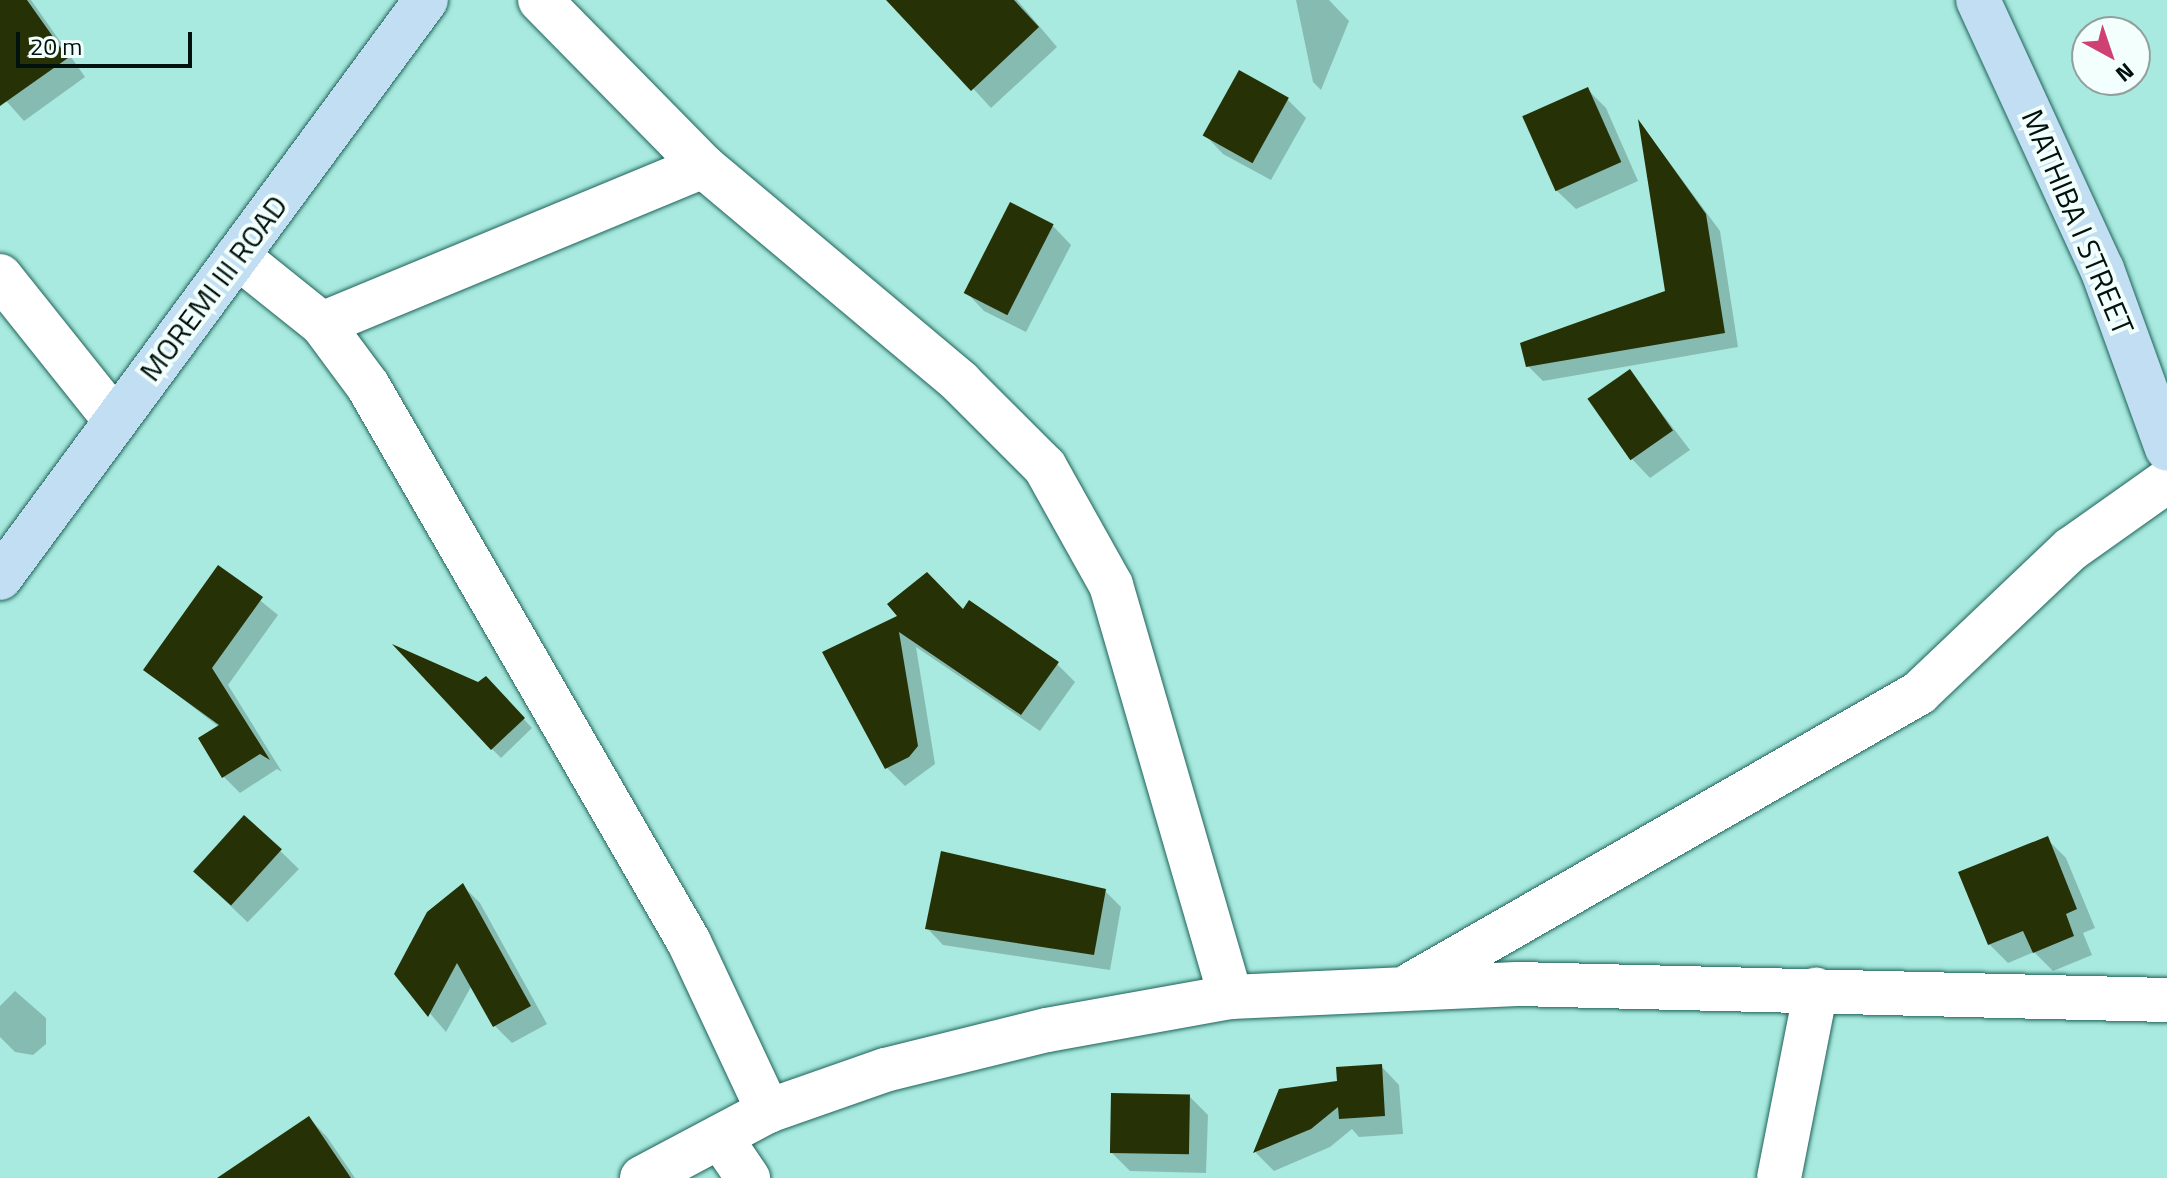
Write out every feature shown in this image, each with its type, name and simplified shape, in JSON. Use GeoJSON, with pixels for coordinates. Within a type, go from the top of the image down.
{"type":"FeatureCollection","features":[{"type":"Feature","properties":{"kind":"street","name":"MOREMI III ROAD"},"geometry":{"type":"LineString","coordinates":[[0,578],[426,0]]}},
{"type":"Feature","properties":{"kind":"street"},"geometry":{"type":"LineString","coordinates":[[540,0],[703,166],[960,382],[1045,467],[1111,585],[1231,997]]}},
{"type":"Feature","properties":{"kind":"street","name":"MATHIBA I STREET"},"geometry":{"type":"LineString","coordinates":[[1978,0],[2102,269],[2167,449]]}},
{"type":"Feature","properties":{"kind":"street"},"geometry":{"type":"LineString","coordinates":[[322,324],[703,166]]}},
{"type":"Feature","properties":{"kind":"street"},"geometry":{"type":"LineString","coordinates":[[237,256],[322,324],[399,437],[673,915],[768,1111]]}},
{"type":"Feature","properties":{"kind":"street"},"geometry":{"type":"LineString","coordinates":[[0,276],[115,420]]}},
{"type":"Feature","properties":{"kind":"street"},"geometry":{"type":"LineString","coordinates":[[1407,987],[1919,693],[2071,549],[2167,481]]}},
{"type":"Feature","properties":{"kind":"street"},"geometry":{"type":"LineString","coordinates":[[642,1178],[768,1111],[885,1070],[1047,1030],[1231,997],[1407,987],[1816,990],[2167,1000]]}},
{"type":"Feature","properties":{"kind":"street"},"geometry":{"type":"LineString","coordinates":[[1779,1178],[1816,990]]}},
{"type":"Feature","properties":{"kind":"street"},"geometry":{"type":"LineString","coordinates":[[720,1137],[748,1178]]}},
{"type":"Feature","properties":{"kind":"building"},"geometry":{"type":"Polygon","coordinates":[[[0,0],[27,0],[68,58],[0,106],[0,0]]]}},
{"type":"Feature","properties":{"kind":"building"},"geometry":{"type":"Polygon","coordinates":[[[886,0],[1014,0],[1039,27],[971,91],[886,0]]]}},
{"type":"Feature","properties":{"kind":"building"},"geometry":{"type":"Polygon","coordinates":[[[1239,70],[1289,98],[1252,163],[1203,136],[1239,70]]]}},
{"type":"Feature","properties":{"kind":"building"},"geometry":{"type":"Polygon","coordinates":[[[1588,87],[1621,162],[1556,191],[1522,116],[1588,87]]]}},
{"type":"Feature","properties":{"kind":"building"},"geometry":{"type":"Polygon","coordinates":[[[1638,119],[1706,214],[1725,333],[1526,367],[1520,343],[1665,291],[1638,119]]]}},
{"type":"Feature","properties":{"kind":"building"},"geometry":{"type":"Polygon","coordinates":[[[1010,202],[1054,224],[1007,315],[964,293],[1010,202]]]}},
{"type":"Feature","properties":{"kind":"building"},"geometry":{"type":"Polygon","coordinates":[[[1630,369],[1673,430],[1630,460],[1587,399],[1630,369]]]}},
{"type":"Feature","properties":{"kind":"building"},"geometry":{"type":"Polygon","coordinates":[[[218,565],[263,597],[212,668],[270,760],[260,754],[222,778],[198,738],[219,725],[143,670],[218,565]]]}},
{"type":"Feature","properties":{"kind":"building"},"geometry":{"type":"Polygon","coordinates":[[[927,572],[963,609],[969,600],[1059,662],[1021,715],[899,632],[918,746],[909,757],[885,769],[822,652],[897,616],[887,604],[927,572]]]}},
{"type":"Feature","properties":{"kind":"building"},"geometry":{"type":"Polygon","coordinates":[[[392,644],[478,682],[486,676],[525,718],[491,750],[392,644]]]}},
{"type":"Feature","properties":{"kind":"building"},"geometry":{"type":"Polygon","coordinates":[[[244,815],[282,849],[231,906],[193,871],[244,815]]]}},
{"type":"Feature","properties":{"kind":"building"},"geometry":{"type":"Polygon","coordinates":[[[2048,836],[2077,909],[2066,914],[2074,936],[2033,953],[2023,931],[1988,945],[1958,872],[2048,836]]]}},
{"type":"Feature","properties":{"kind":"building"},"geometry":{"type":"Polygon","coordinates":[[[941,851],[1106,889],[1094,955],[925,929],[941,851]]]}},
{"type":"Feature","properties":{"kind":"building"},"geometry":{"type":"Polygon","coordinates":[[[463,883],[531,1006],[493,1027],[457,963],[428,1017],[394,974],[427,912],[463,883]]]}},
{"type":"Feature","properties":{"kind":"building"},"geometry":{"type":"Polygon","coordinates":[[[1382,1064],[1385,1116],[1339,1119],[1338,1107],[1311,1129],[1253,1153],[1279,1089],[1337,1081],[1336,1067],[1382,1064]]]}},
{"type":"Feature","properties":{"kind":"building"},"geometry":{"type":"Polygon","coordinates":[[[1111,1093],[1190,1094],[1189,1154],[1110,1153],[1111,1093]]]}},
{"type":"Feature","properties":{"kind":"building"},"geometry":{"type":"Polygon","coordinates":[[[309,1116],[351,1178],[217,1178],[309,1116]]]}}]}
